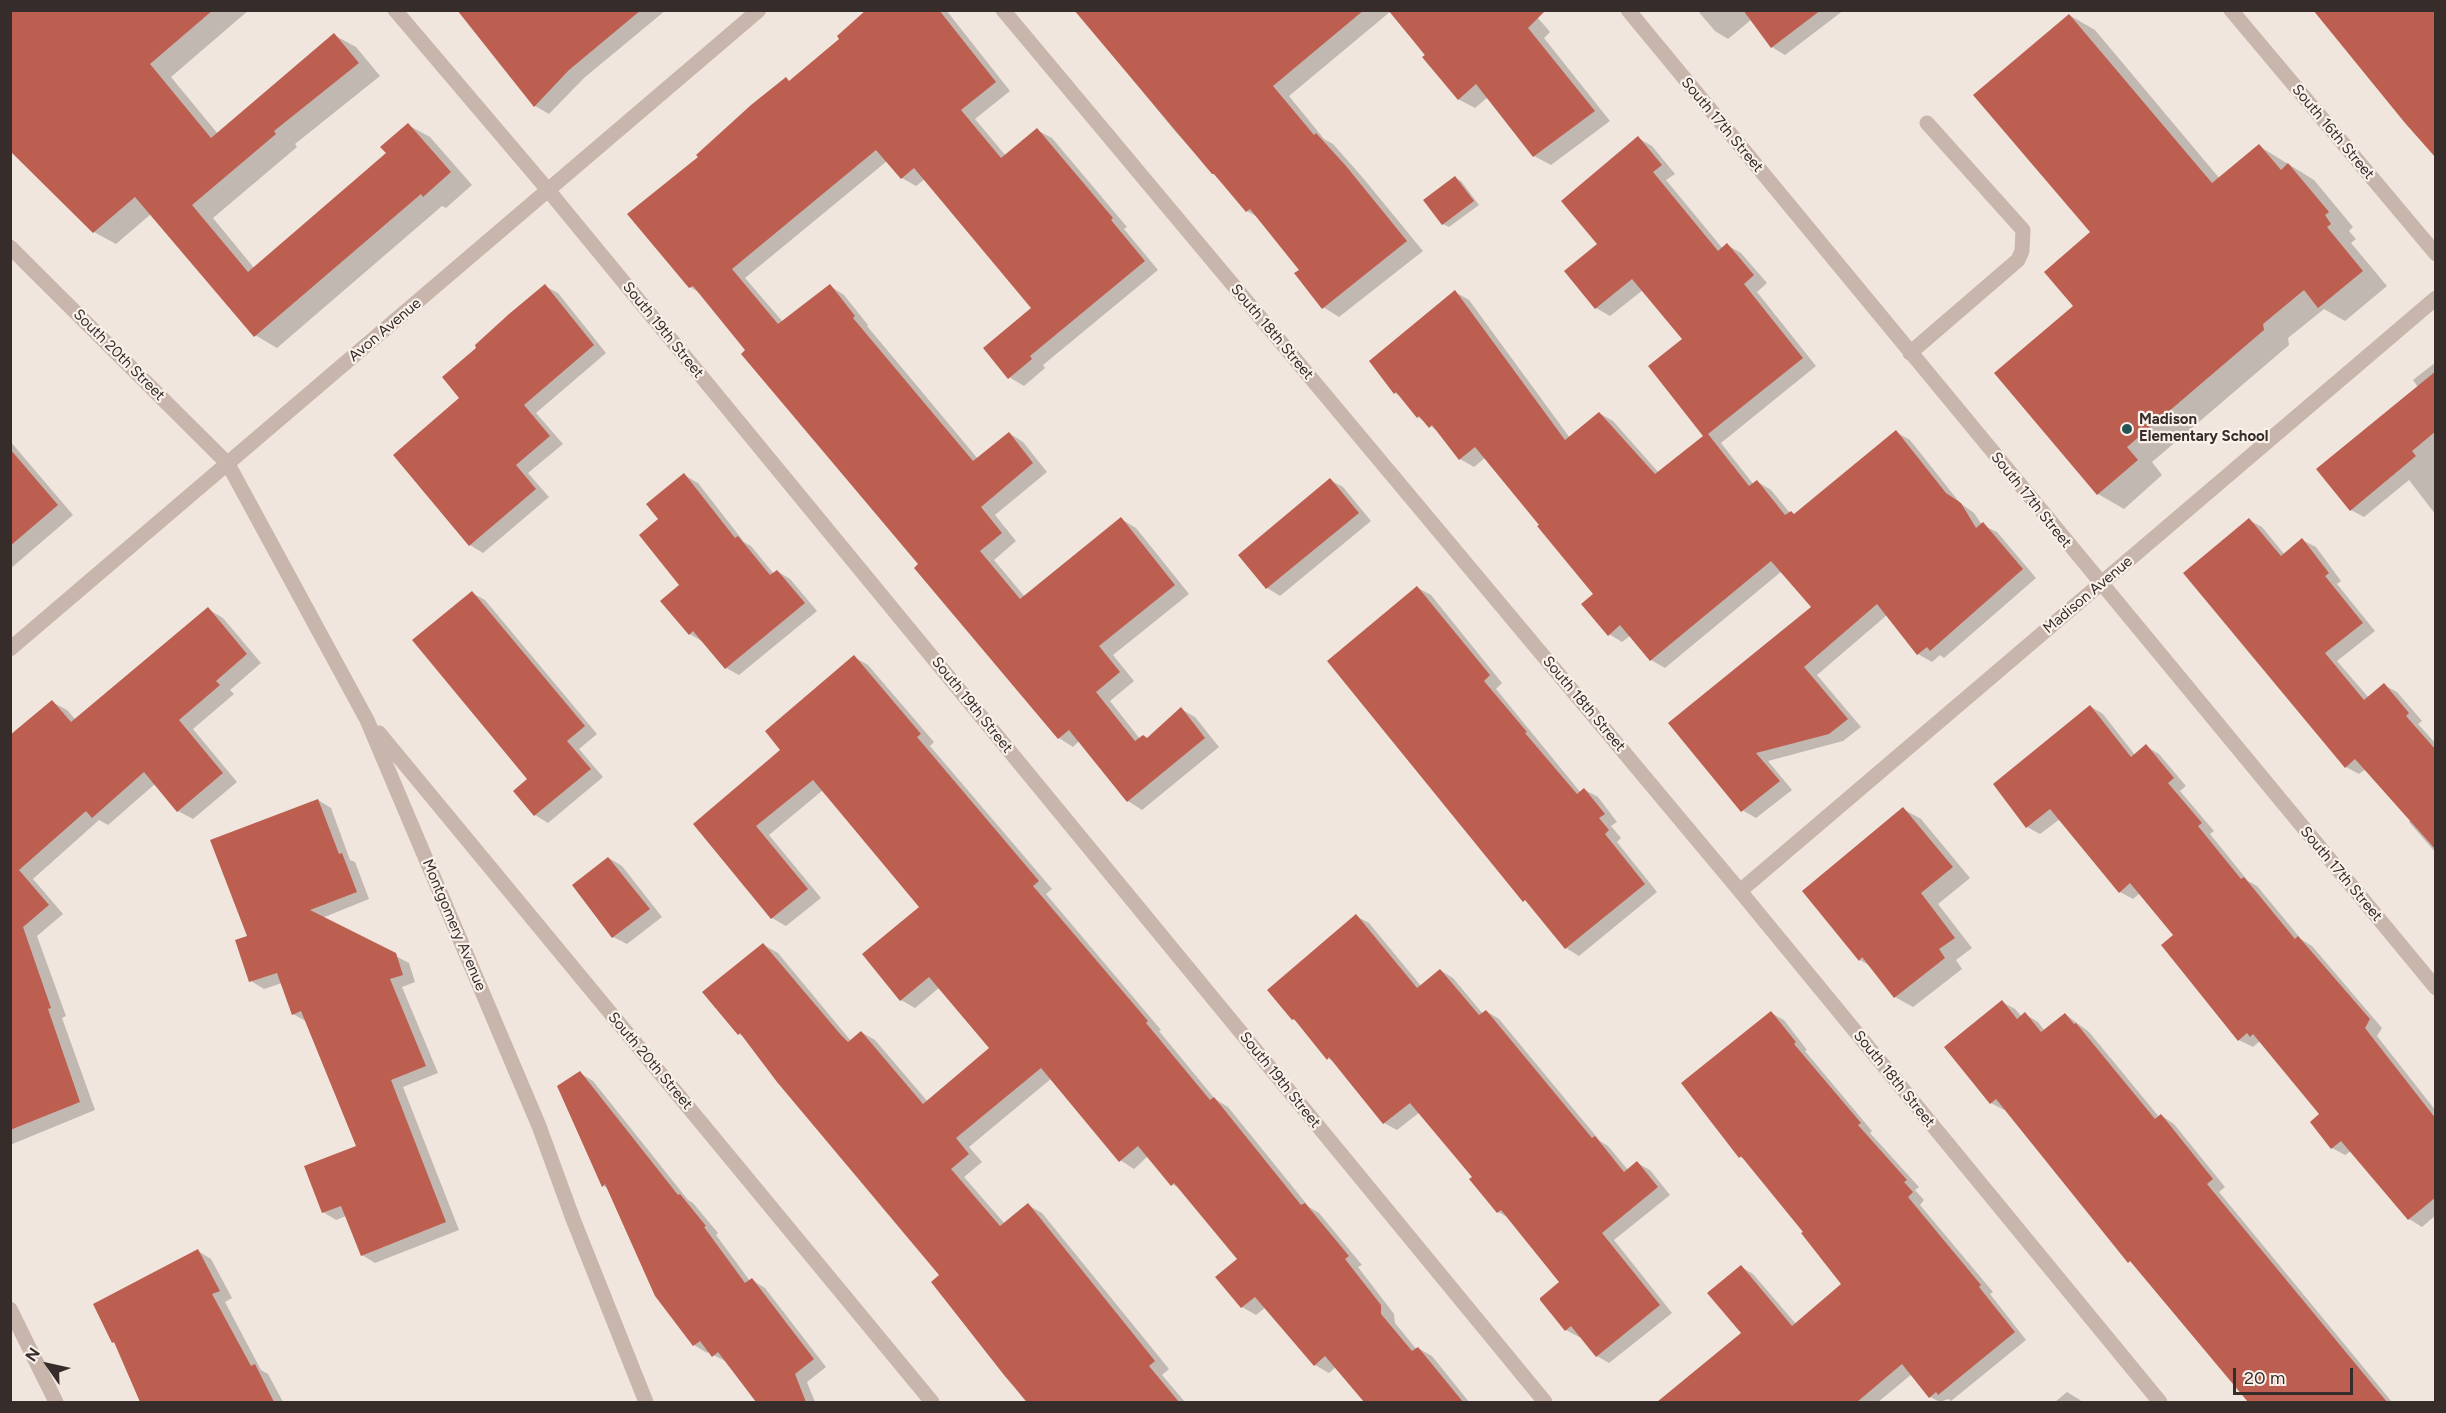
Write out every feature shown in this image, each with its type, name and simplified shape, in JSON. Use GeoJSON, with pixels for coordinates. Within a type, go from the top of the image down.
{"type":"FeatureCollection","features":[{"type":"Feature","properties":{"kind":"street","name":"South 19th Street"},"geometry":{"type":"LineString","coordinates":[[395,10],[548,190],[1545,1402]]}},
{"type":"Feature","properties":{"kind":"street","name":"Avon Avenue"},"geometry":{"type":"LineString","coordinates":[[10,649],[759,10]]}},
{"type":"Feature","properties":{"kind":"street","name":"South 18th Street"},"geometry":{"type":"LineString","coordinates":[[1003,10],[1740,891],[2160,1402]]}},
{"type":"Feature","properties":{"kind":"street","name":"South 17th Street"},"geometry":{"type":"LineString","coordinates":[[1628,10],[2436,988]]}},
{"type":"Feature","properties":{"kind":"street","name":"South 16th Street"},"geometry":{"type":"LineString","coordinates":[[2232,10],[2436,254]]}},
{"type":"Feature","properties":{"kind":"street"},"geometry":{"type":"LineString","coordinates":[[1910,353],[2018,260],[2022,251],[2023,230],[1927,123]]}},
{"type":"Feature","properties":{"kind":"street","name":"South 20th Street"},"geometry":{"type":"LineString","coordinates":[[10,247],[228,464]]}},
{"type":"Feature","properties":{"kind":"street","name":"Madison Avenue"},"geometry":{"type":"LineString","coordinates":[[1740,891],[2436,298]]}},
{"type":"Feature","properties":{"kind":"street","name":"Montgomery Avenue"},"geometry":{"type":"LineString","coordinates":[[228,464],[367,720],[539,1126],[573,1219],[646,1402]]}},
{"type":"Feature","properties":{"kind":"street","name":"South 20th Street"},"geometry":{"type":"LineString","coordinates":[[367,720],[932,1402]]}},
{"type":"Feature","properties":{"kind":"street"},"geometry":{"type":"LineString","coordinates":[[10,1309],[56,1402]]}},
{"type":"Feature","properties":{"kind":"building"},"geometry":{"type":"Polygon","coordinates":[[[10,10],[213,10],[150,64],[211,138],[334,33],[359,63],[274,131],[276,134],[192,205],[248,272],[386,153],[380,147],[408,123],[451,172],[423,197],[421,194],[254,337],[135,197],[93,233],[10,151],[10,10]]]}},
{"type":"Feature","properties":{"kind":"building"},"geometry":{"type":"Polygon","coordinates":[[[457,10],[641,10],[569,70],[534,107],[457,10]]]}},
{"type":"Feature","properties":{"kind":"building"},"geometry":{"type":"Polygon","coordinates":[[[866,10],[939,10],[996,82],[961,110],[1001,158],[1037,128],[1113,218],[1111,220],[1145,261],[1030,356],[1032,359],[1008,379],[983,348],[1031,308],[914,168],[901,179],[876,150],[732,269],[778,324],[830,284],[855,316],[853,318],[973,461],[1009,432],[1033,463],[981,507],[1002,533],[980,551],[1020,599],[1121,517],[1175,585],[1099,646],[1120,672],[1096,692],[1135,741],[1143,735],[1147,738],[1181,707],[1205,738],[1127,802],[1069,730],[1058,739],[914,568],[918,564],[741,354],[745,350],[693,286],[689,288],[627,214],[698,157],[696,155],[751,105],[786,77],[789,81],[839,39],[837,36],[866,10]]]}},
{"type":"Feature","properties":{"kind":"building"},"geometry":{"type":"Polygon","coordinates":[[[1074,10],[1364,10],[1273,86],[1314,135],[1316,133],[1346,166],[1407,241],[1322,309],[1294,273],[1299,270],[1250,209],[1246,212],[1212,174],[1074,10]]]}},
{"type":"Feature","properties":{"kind":"building"},"geometry":{"type":"Polygon","coordinates":[[[1388,10],[1546,10],[1528,28],[1595,111],[1533,157],[1476,84],[1458,100],[1422,57],[1425,55],[1388,10]]]}},
{"type":"Feature","properties":{"kind":"building"},"geometry":{"type":"Polygon","coordinates":[[[1743,10],[1821,10],[1771,48],[1743,10]]]}},
{"type":"Feature","properties":{"kind":"building"},"geometry":{"type":"Polygon","coordinates":[[[2313,10],[2436,10],[2436,158],[2405,123],[2313,10]]]}},
{"type":"Feature","properties":{"kind":"building"},"geometry":{"type":"Polygon","coordinates":[[[2069,14],[2212,183],[2259,144],[2281,170],[2288,163],[2329,212],[2325,215],[2331,224],[2327,227],[2363,271],[2318,308],[2304,290],[2263,324],[2264,330],[2127,447],[2138,460],[2097,495],[1994,373],[2073,306],[2044,272],[2090,232],[1973,95],[2069,14]]]}},
{"type":"Feature","properties":{"kind":"building"},"geometry":{"type":"Polygon","coordinates":[[[1638,136],[1662,165],[1653,172],[1718,251],[1727,243],[1754,275],[1744,284],[1803,358],[1708,434],[1749,486],[1757,480],[1785,515],[1791,511],[1794,514],[1896,430],[1946,493],[1961,503],[1976,528],[1983,522],[2023,569],[1930,651],[1927,647],[1917,655],[1877,604],[1804,667],[1848,719],[1829,734],[1756,753],[1780,781],[1741,812],[1668,723],[1811,607],[1771,561],[1650,661],[1620,625],[1608,636],[1581,604],[1593,594],[1475,447],[1459,460],[1432,425],[1429,428],[1419,416],[1417,418],[1396,392],[1394,394],[1369,361],[1455,290],[1565,440],[1599,412],[1655,474],[1703,436],[1648,366],[1682,339],[1632,279],[1595,309],[1564,271],[1597,244],[1561,201],[1638,136]]]}},
{"type":"Feature","properties":{"kind":"building"},"geometry":{"type":"Polygon","coordinates":[[[1455,176],[1474,201],[1442,225],[1423,200],[1455,176]]]}},
{"type":"Feature","properties":{"kind":"building"},"geometry":{"type":"Polygon","coordinates":[[[545,284],[594,345],[524,405],[550,436],[516,465],[536,489],[469,546],[393,455],[459,398],[442,377],[476,348],[475,345],[509,314],[545,284]]]}},
{"type":"Feature","properties":{"kind":"building"},"geometry":{"type":"Polygon","coordinates":[[[2436,371],[2436,431],[2412,451],[2416,456],[2350,511],[2316,469],[2436,371]]]}},
{"type":"Feature","properties":{"kind":"building"},"geometry":{"type":"Polygon","coordinates":[[[10,449],[58,505],[10,546],[10,449]]]}},
{"type":"Feature","properties":{"kind":"building"},"geometry":{"type":"Polygon","coordinates":[[[684,473],[735,538],[738,536],[770,575],[777,570],[805,603],[725,669],[693,631],[689,635],[660,601],[679,585],[639,535],[658,519],[646,504],[684,473]]]}},
{"type":"Feature","properties":{"kind":"building"},"geometry":{"type":"Polygon","coordinates":[[[1330,478],[1359,513],[1266,589],[1238,555],[1330,478]]]}},
{"type":"Feature","properties":{"kind":"building"},"geometry":{"type":"Polygon","coordinates":[[[2249,518],[2281,556],[2302,538],[2329,573],[2325,576],[2363,623],[2325,653],[2364,700],[2384,683],[2409,713],[2406,716],[2436,750],[2436,850],[2355,759],[2345,768],[2183,573],[2249,518]]]}},
{"type":"Feature","properties":{"kind":"building"},"geometry":{"type":"Polygon","coordinates":[[[1417,586],[1490,675],[1484,681],[1527,732],[1525,733],[1577,794],[1584,788],[1605,814],[1599,818],[1609,830],[1605,834],[1645,884],[1565,949],[1525,900],[1523,902],[1327,661],[1417,586]]]}},
{"type":"Feature","properties":{"kind":"building"},"geometry":{"type":"Polygon","coordinates":[[[472,591],[585,726],[567,741],[591,769],[534,816],[513,791],[527,779],[412,640],[472,591]]]}},
{"type":"Feature","properties":{"kind":"building"},"geometry":{"type":"Polygon","coordinates":[[[208,607],[247,654],[216,681],[220,685],[179,720],[223,773],[177,812],[144,772],[92,818],[86,811],[19,870],[49,905],[23,927],[80,1102],[10,1130],[10,735],[52,700],[71,722],[208,607]]]}},
{"type":"Feature","properties":{"kind":"building"},"geometry":{"type":"Polygon","coordinates":[[[854,655],[921,734],[917,737],[1039,881],[1033,886],[1148,1021],[1146,1023],[1210,1100],[1214,1097],[1301,1205],[1305,1203],[1349,1256],[1345,1259],[1381,1305],[1381,1314],[1412,1351],[1418,1347],[1463,1402],[1364,1402],[1325,1356],[1314,1366],[1255,1297],[1241,1308],[1215,1277],[1237,1259],[1174,1183],[1171,1186],[1138,1146],[1119,1162],[1041,1068],[956,1138],[969,1154],[951,1169],[1000,1226],[1028,1203],[1155,1361],[1149,1366],[1179,1402],[1027,1402],[1004,1375],[931,1282],[939,1275],[777,1082],[740,1033],[738,1035],[702,992],[763,943],[841,1035],[848,1042],[861,1031],[923,1104],[989,1048],[929,977],[900,1001],[862,954],[919,907],[813,780],[756,826],[808,889],[771,919],[693,824],[780,750],[765,731],[854,655]]]}},
{"type":"Feature","properties":{"kind":"building"},"geometry":{"type":"Polygon","coordinates":[[[2090,705],[2131,757],[2146,744],[2174,778],[2168,783],[2202,823],[2198,826],[2241,879],[2244,877],[2295,939],[2298,936],[2370,1019],[2365,1028],[2436,1119],[2436,1197],[2408,1220],[2341,1141],[2331,1149],[2310,1122],[2319,1114],[2253,1034],[2250,1037],[2247,1033],[2238,1041],[2161,945],[2173,935],[2130,883],[2119,893],[2050,809],[2026,828],[1993,784],[2090,705]]]}},
{"type":"Feature","properties":{"kind":"building"},"geometry":{"type":"Polygon","coordinates":[[[318,799],[339,854],[342,853],[357,892],[310,910],[396,953],[403,975],[390,979],[426,1066],[391,1080],[446,1222],[361,1256],[341,1206],[322,1213],[304,1166],[356,1146],[301,1011],[292,1015],[277,973],[249,982],[235,940],[247,936],[210,840],[318,799]]]}},
{"type":"Feature","properties":{"kind":"building"},"geometry":{"type":"Polygon","coordinates":[[[1903,807],[1953,867],[1921,893],[1955,938],[1939,949],[1945,958],[1894,998],[1862,957],[1859,961],[1802,891],[1903,807]]]}},
{"type":"Feature","properties":{"kind":"building"},"geometry":{"type":"Polygon","coordinates":[[[608,857],[650,909],[612,938],[572,885],[608,857]]]}},
{"type":"Feature","properties":{"kind":"building"},"geometry":{"type":"Polygon","coordinates":[[[1356,914],[1417,988],[1440,969],[1479,1015],[1486,1010],[1592,1138],[1595,1136],[1624,1172],[1637,1161],[1658,1187],[1602,1233],[1660,1305],[1596,1357],[1571,1326],[1565,1331],[1540,1300],[1559,1282],[1501,1210],[1497,1213],[1469,1179],[1472,1177],[1410,1103],[1383,1124],[1329,1057],[1327,1060],[1267,990],[1356,914]]]}},
{"type":"Feature","properties":{"kind":"building"},"geometry":{"type":"Polygon","coordinates":[[[2002,1000],[2017,1019],[2025,1012],[2041,1032],[2065,1013],[2074,1024],[2076,1023],[2155,1119],[2161,1114],[2213,1179],[2207,1184],[2387,1402],[2248,1402],[2130,1261],[2128,1263],[1996,1099],[1990,1104],[1944,1047],[2002,1000]]]}},
{"type":"Feature","properties":{"kind":"building"},"geometry":{"type":"Polygon","coordinates":[[[1771,1011],[1796,1042],[1794,1044],[1861,1123],[1858,1125],[1907,1180],[1904,1182],[1913,1192],[1908,1197],[1981,1285],[1979,1287],[2015,1332],[1938,1395],[1936,1392],[1929,1398],[1902,1364],[1857,1402],[1657,1402],[1741,1333],[1707,1293],[1741,1265],[1792,1326],[1841,1284],[1801,1233],[1803,1232],[1741,1156],[1739,1158],[1681,1083],[1771,1011]]]}},
{"type":"Feature","properties":{"kind":"building"},"geometry":{"type":"Polygon","coordinates":[[[580,1071],[678,1195],[680,1194],[706,1226],[704,1227],[745,1283],[752,1278],[814,1359],[795,1374],[806,1402],[756,1402],[718,1352],[712,1357],[700,1341],[693,1346],[655,1296],[605,1184],[602,1187],[557,1086],[580,1071]]]}},
{"type":"Feature","properties":{"kind":"building"},"geometry":{"type":"Polygon","coordinates":[[[198,1249],[220,1291],[212,1294],[251,1366],[255,1364],[274,1402],[140,1402],[114,1342],[112,1343],[93,1304],[198,1249]]]}},
{"type":"Feature","properties":{"kind":"place","name":"Madison Elementary School"},"geometry":{"type":"Point","coordinates":[2127,429]}}]}
